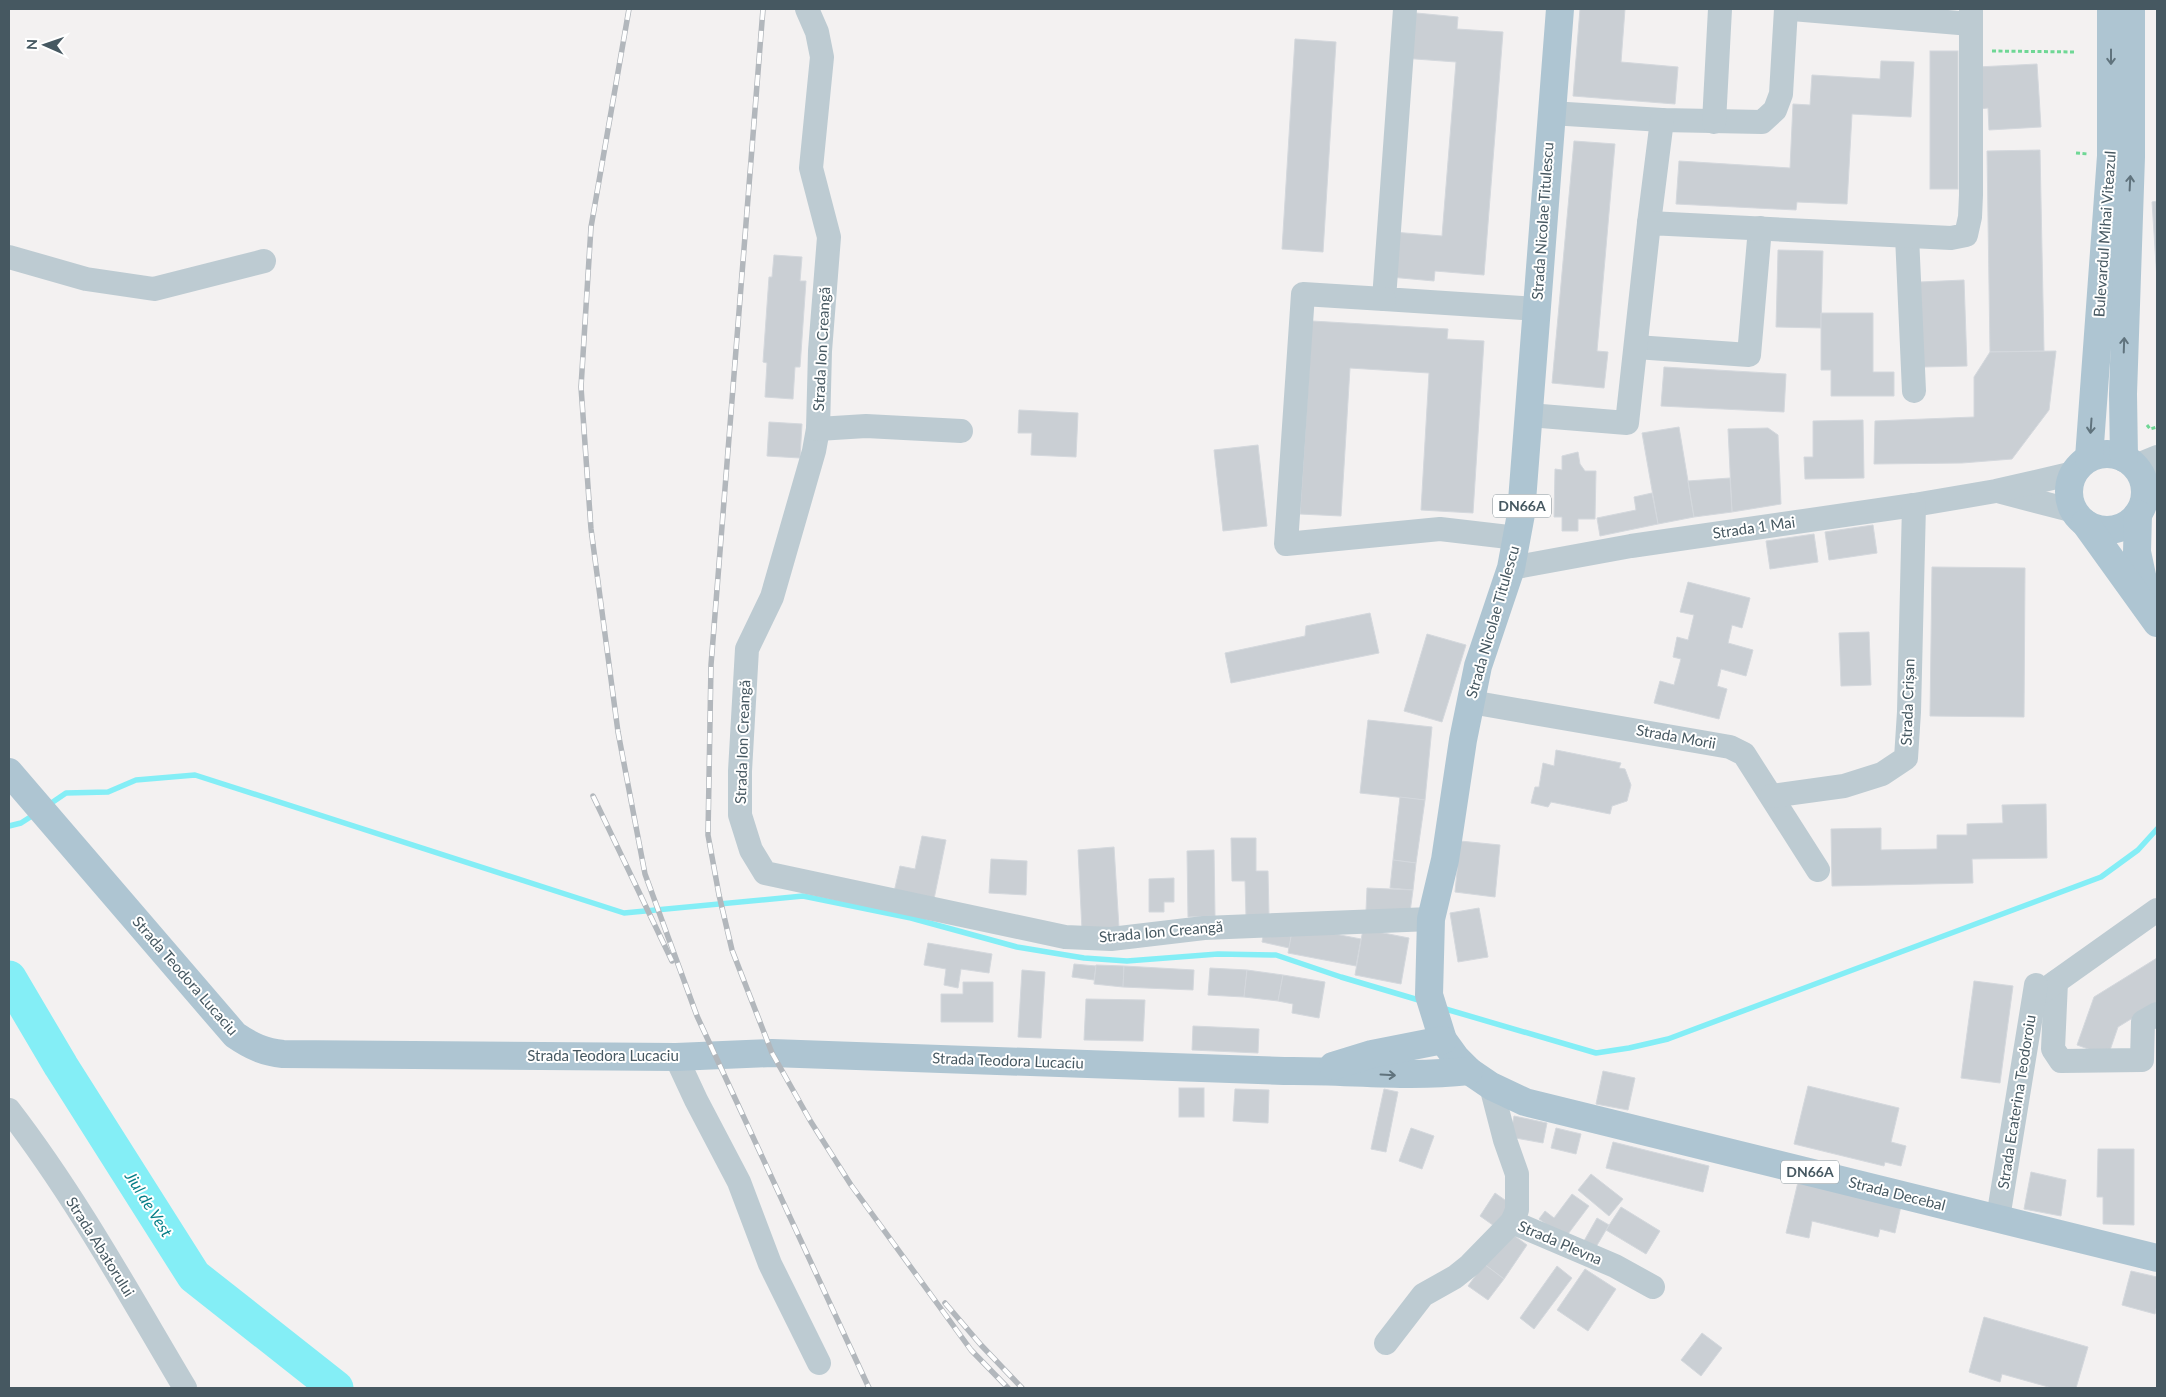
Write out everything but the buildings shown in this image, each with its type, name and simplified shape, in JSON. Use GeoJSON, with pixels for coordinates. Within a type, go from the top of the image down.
{"type":"FeatureCollection","features":[{"type":"Feature","properties":{"kind":"main road","name":"Strada Nicolae Titulescu"},"geometry":{"type":"LineString","coordinates":[[1469,1070],[1456,1058],[1443,1040],[1430,1003],[1431,919],[1445,860],[1462,740],[1478,666],[1511,568],[1521,514],[1560,9]]}},
{"type":"Feature","properties":{"kind":"main road","name":"Bulevardul Mihai Viteazul"},"geometry":{"type":"LineString","coordinates":[[2082,466],[2111,156],[2111,9]]}},
{"type":"Feature","properties":{"kind":"main road","name":"Bulevardul Mihai Viteazul"},"geometry":{"type":"LineString","coordinates":[[2131,9],[2132,157],[2122,394],[2143,465]]}},
{"type":"Feature","properties":{"kind":"main road"},"geometry":{"type":"LineString","coordinates":[[2100,454],[2112,454],[2143,465],[2142,477],[2145,489],[2141,508],[2137,552],[2153,616],[2080,517],[2069,499],[2070,486],[2082,466],[2100,454]]}},
{"type":"Feature","properties":{"kind":"main road"},"geometry":{"type":"LineString","coordinates":[[2080,517],[2095,529],[2107,530],[2119,528],[2130,523],[2141,508]]}},
{"type":"Feature","properties":{"kind":"main road","name":"Strada Teodora Lucaciu"},"geometry":{"type":"LineString","coordinates":[[9,772],[235,1035],[249,1045],[265,1052],[293,1054],[676,1057],[772,1053],[1284,1071],[1322,1070],[1393,1075],[1434,1075],[1469,1070]]}},
{"type":"Feature","properties":{"kind":"main road","name":"Strada Teodora Lucaciu"},"geometry":{"type":"LineString","coordinates":[[1322,1070],[1372,1054],[1443,1040]]}},
{"type":"Feature","properties":{"kind":"main road","name":"Strada Decebal"},"geometry":{"type":"LineString","coordinates":[[1469,1070],[1491,1086],[1525,1102],[1548,1109],[2157,1258]]}},
{"type":"Feature","properties":{"kind":"street","name":"Strada Ion Creangă"},"geometry":{"type":"LineString","coordinates":[[807,9],[817,32],[822,57],[811,168],[829,237],[820,351],[818,429],[814,451],[772,597],[747,649],[740,771],[740,815],[751,850],[765,873],[1065,937],[1111,939],[1204,928],[1354,920],[1431,919]]}},
{"type":"Feature","properties":{"kind":"street"},"geometry":{"type":"LineString","coordinates":[[1384,299],[1405,9]]}},
{"type":"Feature","properties":{"kind":"street"},"geometry":{"type":"LineString","coordinates":[[1714,122],[1720,9]]}},
{"type":"Feature","properties":{"kind":"street"},"geometry":{"type":"LineString","coordinates":[[1551,113],[1662,120],[1762,122],[1775,110],[1780,94],[1786,9]]}},
{"type":"Feature","properties":{"kind":"street"},"geometry":{"type":"LineString","coordinates":[[1649,223],[1951,238],[1966,235],[1970,217],[1971,195],[1971,16],[1792,9]]}},
{"type":"Feature","properties":{"kind":"street"},"geometry":{"type":"LineString","coordinates":[[1529,414],[1627,423],[1662,120]]}},
{"type":"Feature","properties":{"kind":"street"},"geometry":{"type":"LineString","coordinates":[[1636,347],[1749,355],[1760,228]]}},
{"type":"Feature","properties":{"kind":"street"},"geometry":{"type":"LineString","coordinates":[[1908,236],[1914,390]]}},
{"type":"Feature","properties":{"kind":"street"},"geometry":{"type":"LineString","coordinates":[[9,257],[86,279],[154,289],[264,261]]}},
{"type":"Feature","properties":{"kind":"street"},"geometry":{"type":"LineString","coordinates":[[1517,538],[1440,528],[1286,544],[1303,294],[1536,309]]}},
{"type":"Feature","properties":{"kind":"street"},"geometry":{"type":"LineString","coordinates":[[818,429],[866,426],[961,431]]}},
{"type":"Feature","properties":{"kind":"street","name":"Strada 1 Mai"},"geometry":{"type":"LineString","coordinates":[[1511,568],[1631,546],[1914,505],[1996,491],[2082,466]]}},
{"type":"Feature","properties":{"kind":"street","name":"Strada 1 Mai"},"geometry":{"type":"LineString","coordinates":[[1996,491],[2080,517]]}},
{"type":"Feature","properties":{"kind":"street","name":"Strada Crișan"},"geometry":{"type":"LineString","coordinates":[[1772,796],[1844,786],[1882,774],[1906,758],[1909,712],[1914,505]]}},
{"type":"Feature","properties":{"kind":"street","name":"Strada Morii"},"geometry":{"type":"LineString","coordinates":[[1471,702],[1730,747],[1744,754],[1818,870]]}},
{"type":"Feature","properties":{"kind":"street"},"geometry":{"type":"LineString","coordinates":[[2157,910],[2042,988],[2053,1049],[2061,1060],[2142,1060],[2143,1022],[2157,1014]]}},
{"type":"Feature","properties":{"kind":"street","name":"Strada Ecaterina Teodoroiu"},"geometry":{"type":"LineString","coordinates":[[1998,1218],[2042,988]]}},
{"type":"Feature","properties":{"kind":"street"},"geometry":{"type":"LineString","coordinates":[[676,1057],[739,1182],[770,1264],[819,1363]]}},
{"type":"Feature","properties":{"kind":"street","name":"Strada Plevna"},"geometry":{"type":"LineString","coordinates":[[1491,1086],[1505,1140],[1517,1174],[1517,1210],[1512,1222],[1615,1266],[1653,1287]]}},
{"type":"Feature","properties":{"kind":"street","name":"Strada Abatorului"},"geometry":{"type":"LineString","coordinates":[[9,1110],[29,1136],[114,1266],[185,1388]]}},
{"type":"Feature","properties":{"kind":"street"},"geometry":{"type":"LineString","coordinates":[[1386,1343],[1423,1295],[1455,1277],[1470,1265],[1512,1222]]}},
{"type":"Feature","properties":{"kind":"path"},"geometry":{"type":"LineString","coordinates":[[1971,50],[2076,52]]}},
{"type":"Feature","properties":{"kind":"waterway"},"geometry":{"type":"LineString","coordinates":[[47,806],[66,793],[108,792],[136,780],[195,775],[624,913],[803,896],[911,918],[1017,947],[1084,958],[1127,961],[1218,954],[1276,955],[1422,1001]]}},
{"type":"Feature","properties":{"kind":"waterway"},"geometry":{"type":"LineString","coordinates":[[9,826],[21,823],[35,814]]}},
{"type":"Feature","properties":{"kind":"waterway"},"geometry":{"type":"LineString","coordinates":[[1442,1008],[1596,1053],[1668,1039],[2101,877],[2138,850],[2157,829]]}},
{"type":"Feature","properties":{"kind":"waterway","name":"Jiul de Vest"},"geometry":{"type":"LineString","coordinates":[[9,978],[61,1066],[194,1276],[336,1388]]}},
{"type":"Feature","properties":{"kind":"railway"},"geometry":{"type":"LineString","coordinates":[[629,9],[591,227],[581,387],[591,529],[618,732],[645,874],[697,1016],[869,1388]]}},
{"type":"Feature","properties":{"kind":"railway"},"geometry":{"type":"LineString","coordinates":[[763,9],[711,665],[708,835],[732,950],[772,1053],[811,1122],[851,1185],[971,1350],[1008,1388]]}},
{"type":"Feature","properties":{"kind":"railway"},"geometry":{"type":"LineString","coordinates":[[593,796],[672,961]]}},
{"type":"Feature","properties":{"kind":"railway"},"geometry":{"type":"LineString","coordinates":[[945,1303],[981,1345],[1022,1388]]}}]}
